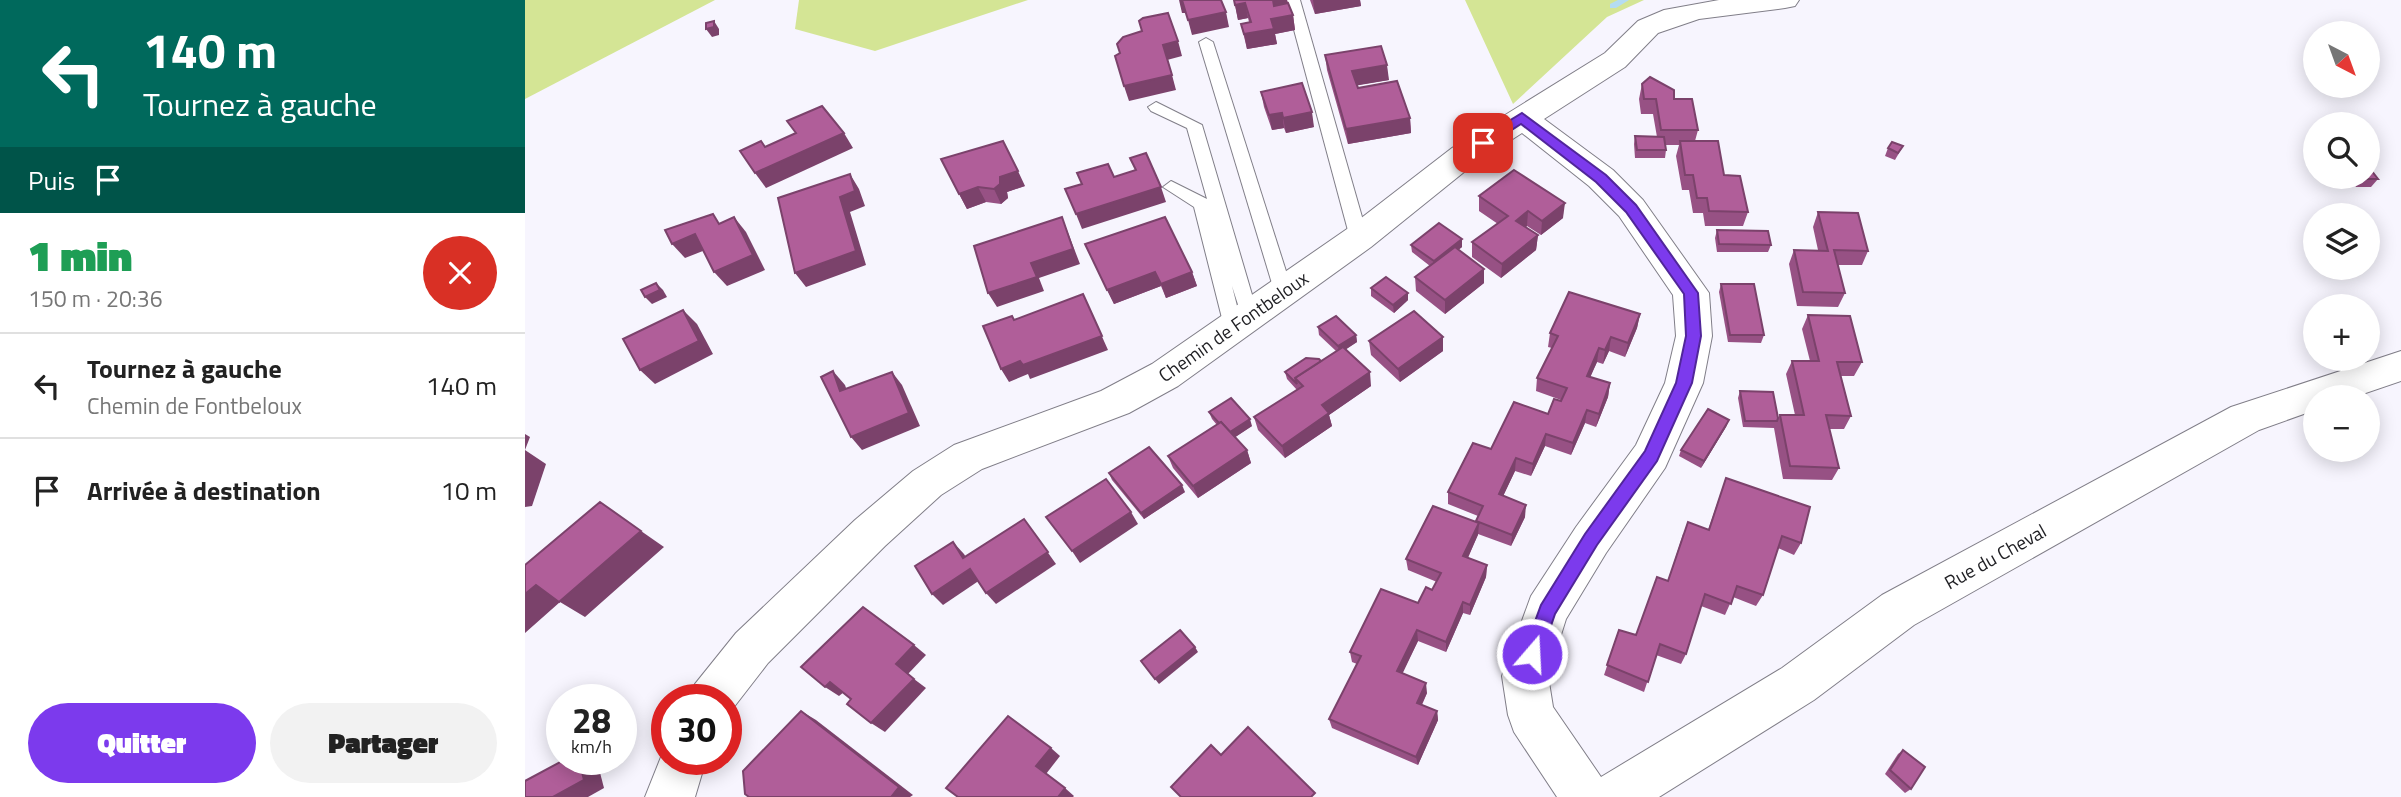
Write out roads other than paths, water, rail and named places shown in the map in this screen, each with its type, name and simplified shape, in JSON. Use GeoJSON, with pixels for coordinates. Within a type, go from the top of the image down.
{"type":"FeatureCollection","features":[{"type":"Feature","properties":{"kind":"street","name":"Chemin de Fontbeloux"},"geometry":{"type":"LineString","coordinates":[[724,684],[752,648],[870,533],[927,483],[968,457],[1115,402],[1165,375],[1359,238],[1463,156],[1615,60],[1648,27],[1674,16],[1699,11],[1785,0]]}},
{"type":"Feature","properties":{"kind":"street"},"geometry":{"type":"LineString","coordinates":[[1522,118],[1601,178],[1631,208],[1691,293],[1694,336],[1684,383],[1651,456],[1591,540],[1547,611],[1525,676],[1531,715],[1585,797]]}},
{"type":"Feature","properties":{"kind":"street","name":"Rue du Cheval"},"geometry":{"type":"LineString","coordinates":[[1614,797],[1798,684],[1898,610],[2245,418],[2401,366]]}},
{"type":"Feature","properties":{"kind":"street"},"geometry":{"type":"LineString","coordinates":[[670,797],[677,775]]}},
{"type":"Feature","properties":{"kind":"lane"},"geometry":{"type":"LineString","coordinates":[[1293,0],[1359,238]]}},
{"type":"Feature","properties":{"kind":"lane"},"geometry":{"type":"LineString","coordinates":[[1206,42],[1283,290]]}},
{"type":"Feature","properties":{"kind":"lane"},"geometry":{"type":"LineString","coordinates":[[1156,107],[1194,125],[1241,321]]}},
{"type":"Feature","properties":{"kind":"lane"},"geometry":{"type":"LineString","coordinates":[[1171,187],[1202,204],[1241,321]]}},
{"type":"Feature","properties":{"kind":"waterway"},"geometry":{"type":"LineString","coordinates":[[1613,6],[1625,0]]}}]}
